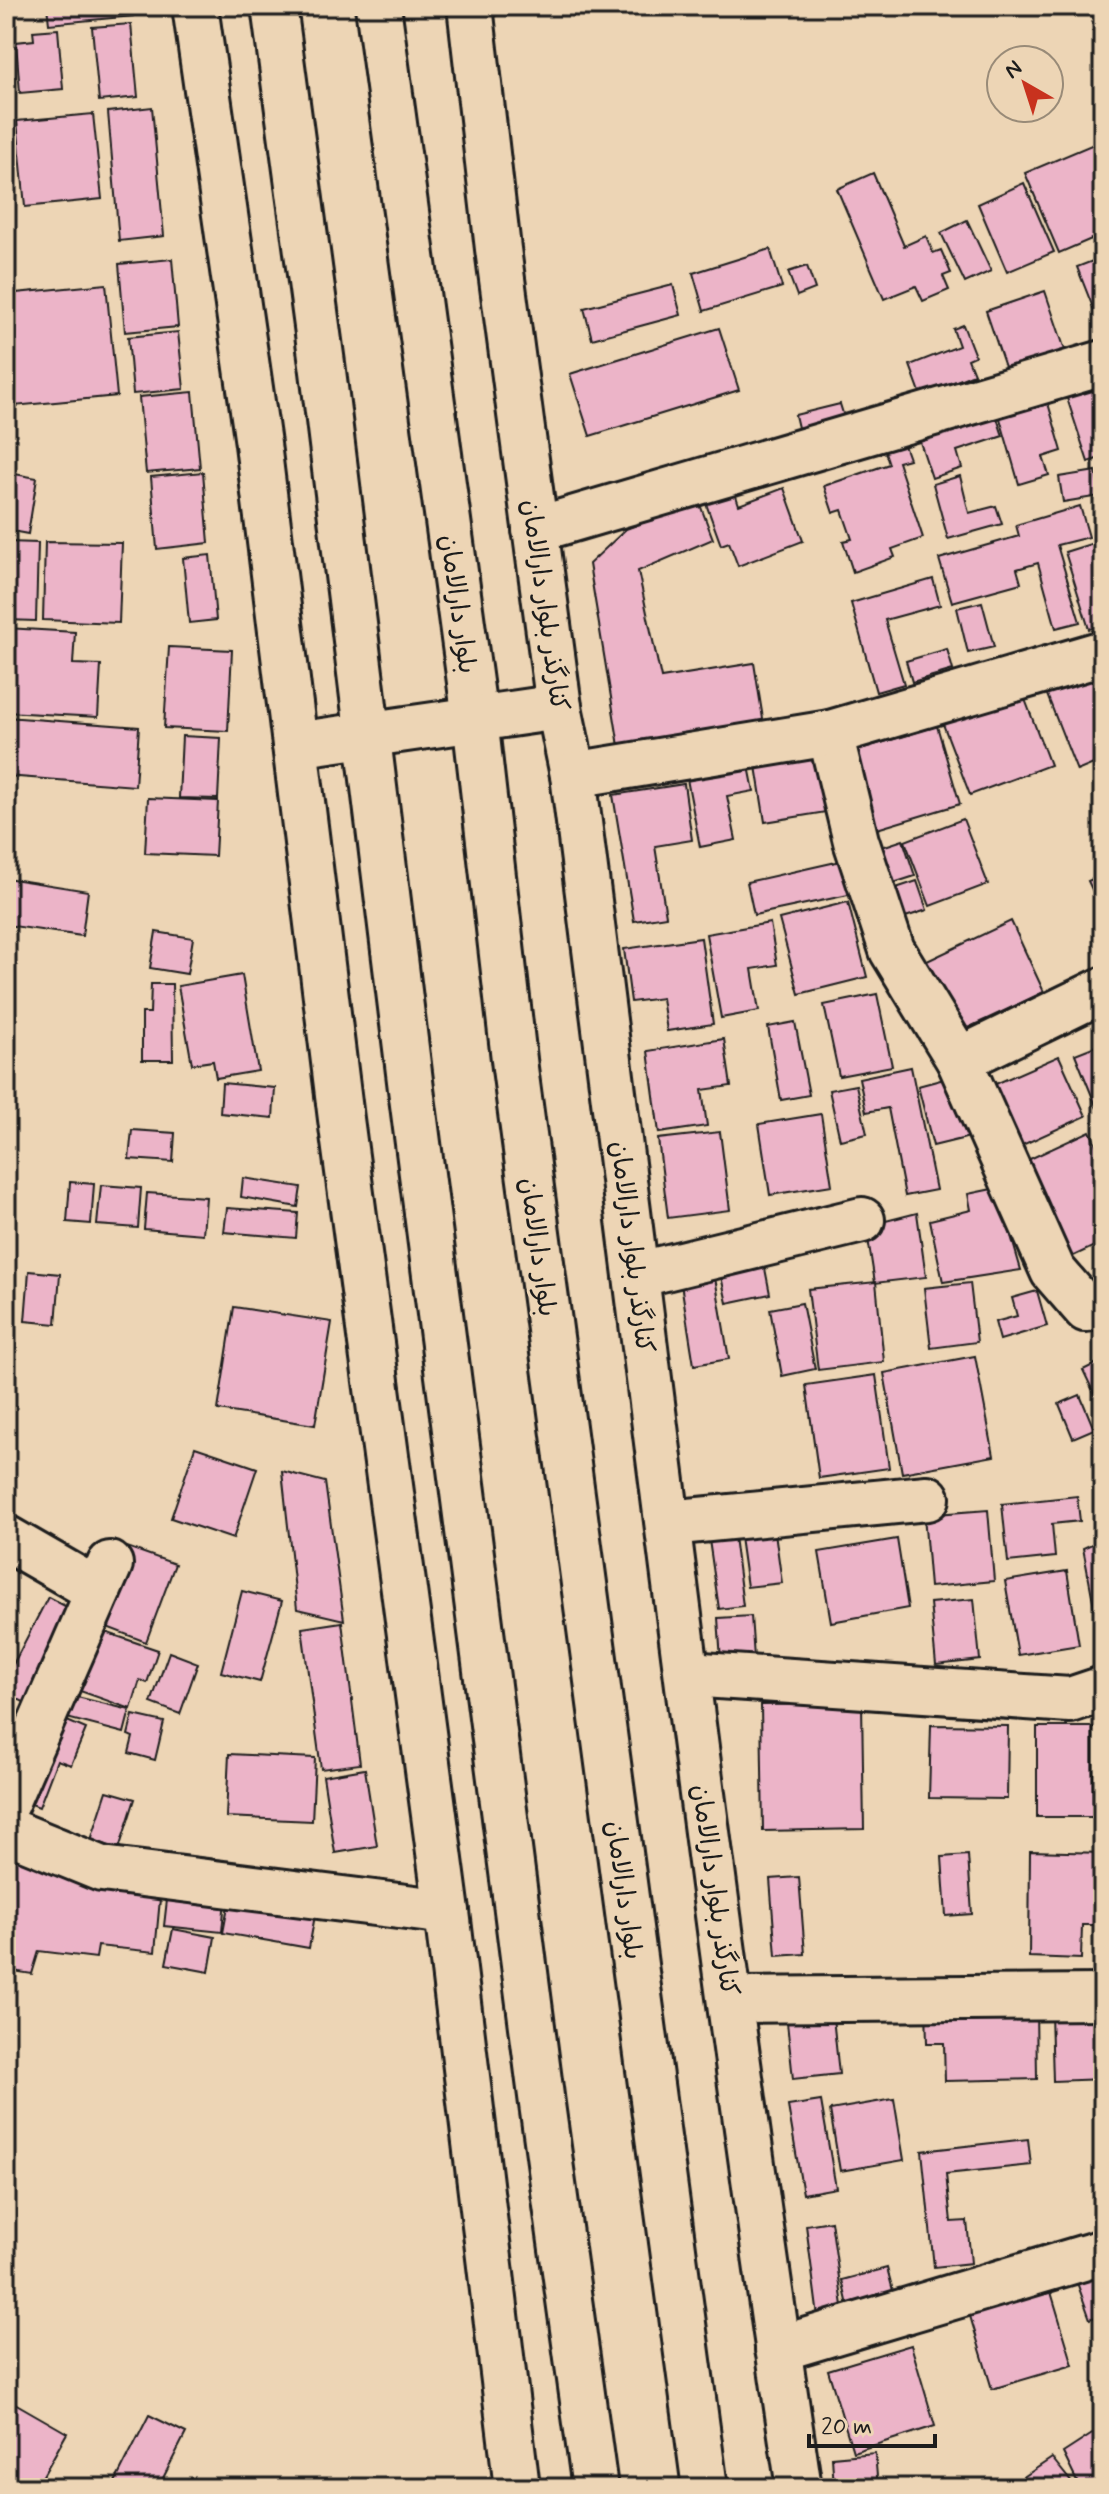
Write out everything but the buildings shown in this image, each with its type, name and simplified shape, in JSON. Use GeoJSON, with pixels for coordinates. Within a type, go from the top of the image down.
{"type":"FeatureCollection","features":[{"type":"Feature","properties":{"kind":"street"},"geometry":{"type":"LineString","coordinates":[[195,6],[258,444],[341,1119],[447,1912],[517,2488]]}},
{"type":"Feature","properties":{"kind":"street"},"geometry":{"type":"LineString","coordinates":[[274,6],[537,2073],[595,2488]]}},
{"type":"Feature","properties":{"kind":"street","name":"بلوار دارالامان"},"geometry":{"type":"LineString","coordinates":[[378,6],[475,719],[517,1084],[705,2488]]}},
{"type":"Feature","properties":{"kind":"street","name":"کنارگذر بلوار دارالامان"},"geometry":{"type":"LineString","coordinates":[[470,6],[535,530],[559,707],[573,775],[668,1523],[799,2488]]}},
{"type":"Feature","properties":{"kind":"street"},"geometry":{"type":"LineString","coordinates":[[535,530],[1103,363]]}},
{"type":"Feature","properties":{"kind":"street"},"geometry":{"type":"LineString","coordinates":[[573,775],[830,733],[1103,653]]}},
{"type":"Feature","properties":{"kind":"street"},"geometry":{"type":"LineString","coordinates":[[295,745],[559,707]]}},
{"type":"Feature","properties":{"kind":"street"},"geometry":{"type":"LineString","coordinates":[[830,733],[856,841],[892,950],[959,1060],[1053,1271],[1086,1309],[1103,1306]]}},
{"type":"Feature","properties":{"kind":"street"},"geometry":{"type":"LineString","coordinates":[[959,1060],[1103,990]]}},
{"type":"Feature","properties":{"kind":"street"},"geometry":{"type":"LineString","coordinates":[[636,1275],[862,1220]]}},
{"type":"Feature","properties":{"kind":"street"},"geometry":{"type":"LineString","coordinates":[[668,1523],[927,1498]]}},
{"type":"Feature","properties":{"kind":"street"},"geometry":{"type":"LineString","coordinates":[[6,1538],[104,1577],[10,1783]]}},
{"type":"Feature","properties":{"kind":"street"},"geometry":{"type":"LineString","coordinates":[[688,1674],[1070,1700],[1103,1689]]}},
{"type":"Feature","properties":{"kind":"street"},"geometry":{"type":"LineString","coordinates":[[6,1830],[102,1869],[447,1912]]}},
{"type":"Feature","properties":{"kind":"street"},"geometry":{"type":"LineString","coordinates":[[731,2000],[1103,1997]]}},
{"type":"Feature","properties":{"kind":"street"},"geometry":{"type":"LineString","coordinates":[[778,2349],[1103,2252]]}}]}
